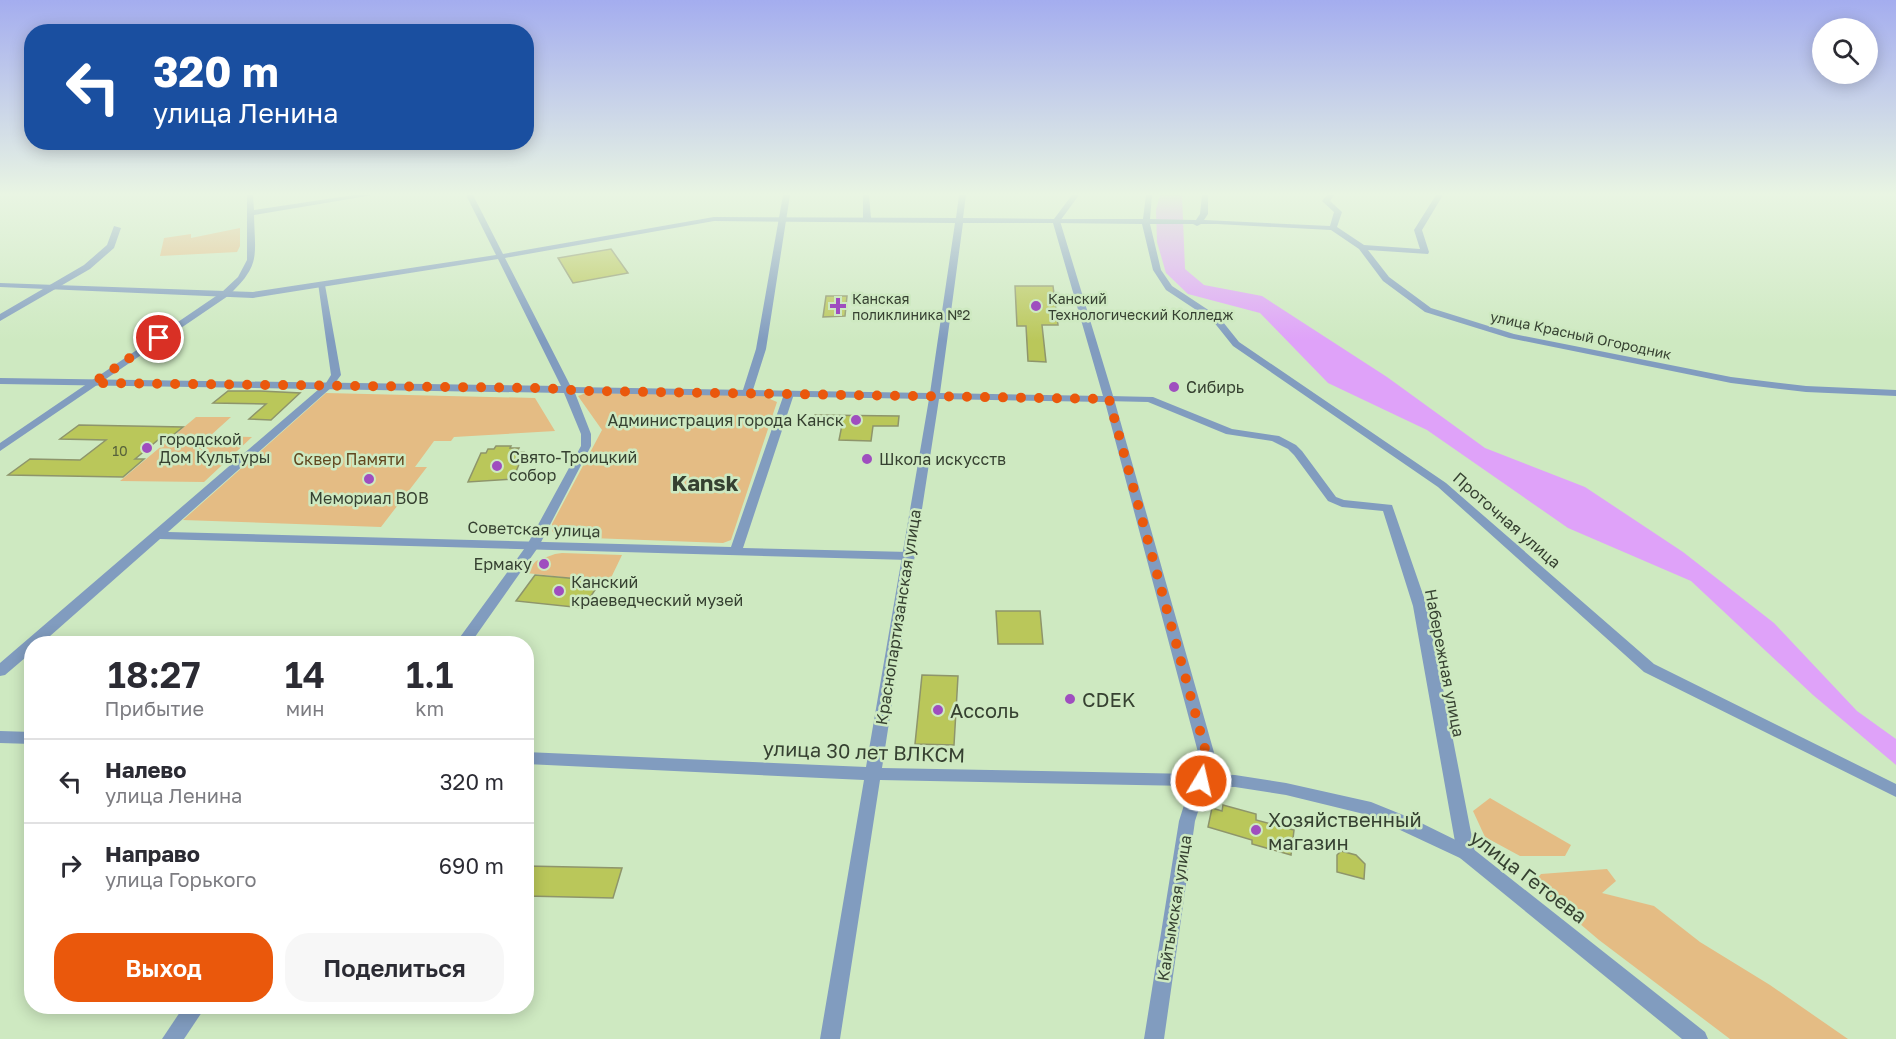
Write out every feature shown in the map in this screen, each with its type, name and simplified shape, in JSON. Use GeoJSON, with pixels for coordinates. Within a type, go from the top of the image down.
{"type":"FeatureCollection","features":[{"type":"Feature","properties":{"kind":"street"},"geometry":{"type":"LineString","coordinates":[[0,318],[59,286],[103,255],[112,243]]}},
{"type":"Feature","properties":{"kind":"street"},"geometry":{"type":"LineString","coordinates":[[0,448],[225,294],[242,278],[251,260],[251,243]]}},
{"type":"Feature","properties":{"kind":"street"},"geometry":{"type":"LineString","coordinates":[[468,636],[533,546],[586,446],[586,434],[573,400],[494,243]]}},
{"type":"Feature","properties":{"kind":"street"},"geometry":{"type":"LineString","coordinates":[[0,285],[225,294],[278,293],[578,243]]}},
{"type":"Feature","properties":{"kind":"street"},"geometry":{"type":"LineString","coordinates":[[747,393],[761,348],[778,243]]}},
{"type":"Feature","properties":{"kind":"street","name":"Краснопартизанская улица"},"geometry":{"type":"LineString","coordinates":[[830,1039],[909,556],[956,243]]}},
{"type":"Feature","properties":{"kind":"street","name":"Кайтымская улица"},"geometry":{"type":"LineString","coordinates":[[1063,243],[1109,399],[1207,756],[1187,821],[1154,1039]]}},
{"type":"Feature","properties":{"kind":"street","name":"Проточная улица"},"geometry":{"type":"LineString","coordinates":[[1151,243],[1157,270],[1174,292],[1216,319],[1236,344],[1442,485],[1648,668],[1896,791]]}},
{"type":"Feature","properties":{"kind":"street","name":"улица Красный Огородник"},"geometry":{"type":"LineString","coordinates":[[1357,243],[1362,247],[1386,279],[1428,310],[1512,336],[1731,380],[1806,389],[1896,393]]}},
{"type":"Feature","properties":{"kind":"street"},"geometry":{"type":"LineString","coordinates":[[1362,247],[1425,252],[1422,243]]}},
{"type":"Feature","properties":{"kind":"street"},"geometry":{"type":"LineString","coordinates":[[41,636],[329,385],[336,375],[321,285]]}},
{"type":"Feature","properties":{"kind":"street"},"geometry":{"type":"LineString","coordinates":[[0,381],[1109,399]]}},
{"type":"Feature","properties":{"kind":"street"},"geometry":{"type":"LineString","coordinates":[[736,552],[789,394]]}},
{"type":"Feature","properties":{"kind":"street","name":"Набережная улица"},"geometry":{"type":"LineString","coordinates":[[1109,399],[1149,399],[1230,432],[1275,438],[1298,453],[1332,498],[1342,504],[1388,508],[1420,606],[1466,853]]}},
{"type":"Feature","properties":{"kind":"street","name":"Советская улица"},"geometry":{"type":"LineString","coordinates":[[158,535],[909,556]]}},
{"type":"Feature","properties":{"kind":"street"},"geometry":{"type":"LineString","coordinates":[[0,671],[24,651]]}},
{"type":"Feature","properties":{"kind":"street"},"geometry":{"type":"LineString","coordinates":[[0,737],[24,738]]}},
{"type":"Feature","properties":{"kind":"street","name":"улица 30 лет ВЛКСМ"},"geometry":{"type":"LineString","coordinates":[[534,758],[872,774],[1201,781]]}},
{"type":"Feature","properties":{"kind":"street","name":"улица Гетоева"},"geometry":{"type":"LineString","coordinates":[[1201,781],[1235,782],[1286,789],[1371,809],[1466,853],[1698,1039]]}},
{"type":"Feature","properties":{"kind":"street"},"geometry":{"type":"LineString","coordinates":[[172,1039],[190,1014]]}},
{"type":"Feature","properties":{"kind":"green space"},"geometry":{"type":"Polygon","coordinates":[[[163,243],[240,243],[237,252],[160,256],[163,243]]]}},
{"type":"Feature","properties":{"kind":"green space","name":"Сквер Памяти"},"geometry":{"type":"Polygon","coordinates":[[[326,393],[535,398],[555,431],[454,437],[451,441],[434,441],[415,467],[427,467],[381,527],[183,520],[326,393]]]}},
{"type":"Feature","properties":{"kind":"green space"},"geometry":{"type":"Polygon","coordinates":[[[586,393],[761,395],[777,402],[731,540],[723,543],[565,537],[557,536],[552,531],[552,524],[602,430],[578,396],[586,393]]]}},
{"type":"Feature","properties":{"kind":"green space"},"geometry":{"type":"Polygon","coordinates":[[[196,417],[231,417],[210,436],[252,437],[204,482],[120,481],[196,417]]]}},
{"type":"Feature","properties":{"kind":"green space"},"geometry":{"type":"Polygon","coordinates":[[[555,554],[622,555],[609,582],[526,573],[536,561],[555,554]]]}},
{"type":"Feature","properties":{"kind":"green space"},"geometry":{"type":"Polygon","coordinates":[[[1490,798],[1571,845],[1565,856],[1520,856],[1485,837],[1473,811],[1490,798]]]}},
{"type":"Feature","properties":{"kind":"green space"},"geometry":{"type":"Polygon","coordinates":[[[1607,869],[1616,881],[1602,893],[1654,906],[1700,942],[1770,985],[1848,1039],[1730,1039],[1599,940],[1533,884],[1541,874],[1607,869]]]}},
{"type":"Feature","properties":{"kind":"shaded area"},"geometry":{"type":"Polygon","coordinates":[[[1157,243],[1184,243],[1185,269],[1204,285],[1262,296],[1387,377],[1485,448],[1585,487],[1683,552],[1774,623],[1857,711],[1896,739],[1896,765],[1813,695],[1691,581],[1568,528],[1427,430],[1328,383],[1260,313],[1188,294],[1166,273],[1157,243]]]}},
{"type":"Feature","properties":{"kind":"building"},"geometry":{"type":"Polygon","coordinates":[[[611,249],[628,273],[573,283],[558,258],[611,249]]]}},
{"type":"Feature","properties":{"kind":"building","name":"Канский Технологический Колледж"},"geometry":{"type":"Polygon","coordinates":[[[1015,286],[1053,286],[1058,325],[1042,325],[1046,362],[1028,361],[1026,326],[1017,326],[1015,286]]]}},
{"type":"Feature","properties":{"kind":"building","name":"Канская поликлиника №2"},"geometry":{"type":"Polygon","coordinates":[[[826,296],[847,296],[845,316],[823,317],[826,296]]]}},
{"type":"Feature","properties":{"kind":"building"},"geometry":{"type":"Polygon","coordinates":[[[228,391],[300,393],[271,420],[249,419],[266,404],[213,403],[228,391]]]}},
{"type":"Feature","properties":{"kind":"building","name":"Администрация города Канск"},"geometry":{"type":"Polygon","coordinates":[[[815,415],[899,416],[898,426],[873,426],[871,441],[839,440],[842,425],[813,425],[815,415]]]}},
{"type":"Feature","properties":{"kind":"building","name":"городской Дом Культуры"},"geometry":{"type":"Polygon","coordinates":[[[79,425],[183,427],[167,440],[158,440],[135,459],[144,459],[123,477],[8,475],[30,459],[80,460],[106,440],[60,439],[79,425]]]}},
{"type":"Feature","properties":{"kind":"building","name":"Свято-Троицкий собор"},"geometry":{"type":"Polygon","coordinates":[[[496,446],[511,446],[510,448],[519,448],[517,452],[524,452],[513,479],[468,482],[481,453],[486,453],[488,449],[494,449],[496,446]]]}},
{"type":"Feature","properties":{"kind":"building","name":"Канский краеведческий музей"},"geometry":{"type":"Polygon","coordinates":[[[535,575],[601,581],[583,608],[516,601],[535,575]]]}},
{"type":"Feature","properties":{"kind":"building"},"geometry":{"type":"Polygon","coordinates":[[[996,611],[1040,611],[1043,644],[998,644],[996,611]]]}},
{"type":"Feature","properties":{"kind":"building","name":"Ассоль"},"geometry":{"type":"Polygon","coordinates":[[[922,675],[958,676],[954,745],[915,744],[922,675]]]}},
{"type":"Feature","properties":{"kind":"building","name":"Хозяйственный магазин"},"geometry":{"type":"Polygon","coordinates":[[[1223,805],[1256,814],[1256,820],[1294,830],[1291,855],[1252,844],[1252,840],[1208,827],[1212,808],[1222,811],[1223,805]]]}},
{"type":"Feature","properties":{"kind":"building"},"geometry":{"type":"Polygon","coordinates":[[[1341,851],[1356,855],[1365,864],[1364,879],[1337,872],[1337,855],[1341,851]]]}},
{"type":"Feature","properties":{"kind":"building"},"geometry":{"type":"Polygon","coordinates":[[[534,866],[622,868],[613,898],[534,896],[534,866]]]}},
{"type":"Feature","properties":{"kind":"place","name":"Канская поликлиника №2"},"geometry":{"type":"Point","coordinates":[838,306]}},
{"type":"Feature","properties":{"kind":"place","name":"Канский Технологический Колледж"},"geometry":{"type":"Point","coordinates":[1036,306]}},
{"type":"Feature","properties":{"kind":"place","name":"Сибирь"},"geometry":{"type":"Point","coordinates":[1174,387]}},
{"type":"Feature","properties":{"kind":"place","name":"Администрация города Канск"},"geometry":{"type":"Point","coordinates":[856,420]}},
{"type":"Feature","properties":{"kind":"place","name":"городской Дом Культуры"},"geometry":{"type":"Point","coordinates":[147,448]}},
{"type":"Feature","properties":{"kind":"place","name":"Школа искусств"},"geometry":{"type":"Point","coordinates":[867,459]}},
{"type":"Feature","properties":{"kind":"place","name":"Свято-Троицкий собор"},"geometry":{"type":"Point","coordinates":[497,466]}},
{"type":"Feature","properties":{"kind":"place","name":"Мемориал ВОВ"},"geometry":{"type":"Point","coordinates":[369,479]}},
{"type":"Feature","properties":{"kind":"place","name":"Ермаку"},"geometry":{"type":"Point","coordinates":[544,564]}},
{"type":"Feature","properties":{"kind":"place","name":"Канский краеведческий музей"},"geometry":{"type":"Point","coordinates":[559,591]}},
{"type":"Feature","properties":{"kind":"place","name":"CDEK"},"geometry":{"type":"Point","coordinates":[1070,699]}},
{"type":"Feature","properties":{"kind":"place","name":"Ассоль"},"geometry":{"type":"Point","coordinates":[938,710]}},
{"type":"Feature","properties":{"kind":"place","name":"Хозяйственный магазин"},"geometry":{"type":"Point","coordinates":[1256,830]}},
{"type":"Feature","properties":{"kind":"district","name":"Kansk"},"geometry":{"type":"Point","coordinates":[705,482]}},
{"type":"Feature","properties":{"kind":"route"},"geometry":{"type":"LineString","coordinates":[[159,338],[93,383],[541,388],[587,391],[1109,399],[1207,756],[1201,781]]}}]}
